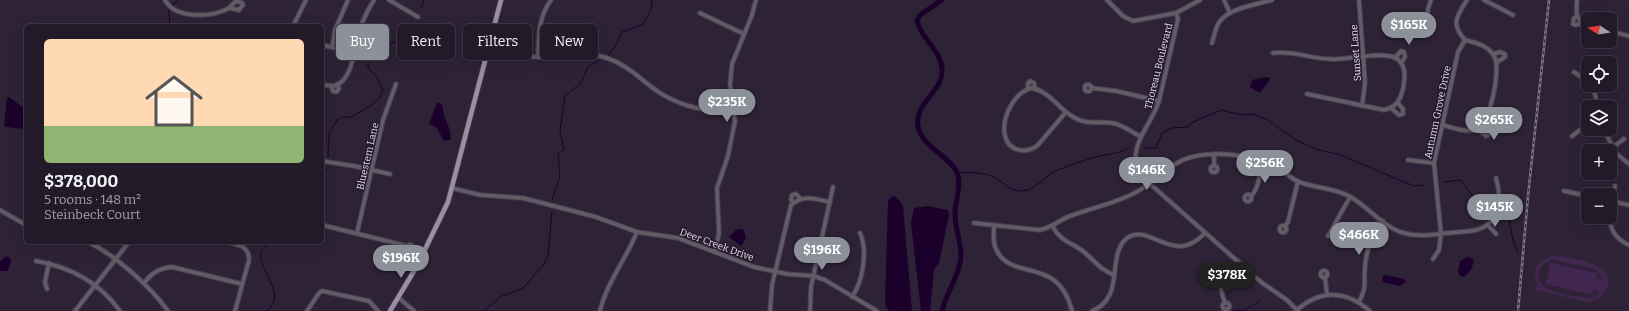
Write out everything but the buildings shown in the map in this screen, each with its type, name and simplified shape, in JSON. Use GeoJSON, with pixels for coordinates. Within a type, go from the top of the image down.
{"type":"FeatureCollection","features":[{"type":"Feature","properties":{"kind":"main road"},"geometry":{"type":"LineString","coordinates":[[494,24],[501,0]]}},
{"type":"Feature","properties":{"kind":"main road"},"geometry":{"type":"LineString","coordinates":[[390,311],[399,298],[442,217],[452,188],[485,60]]}},
{"type":"Feature","properties":{"kind":"street"},"geometry":{"type":"LineString","coordinates":[[165,0],[174,9],[198,15],[215,14],[230,8]]}},
{"type":"Feature","properties":{"kind":"street"},"geometry":{"type":"LineString","coordinates":[[294,24],[306,0]]}},
{"type":"Feature","properties":{"kind":"street"},"geometry":{"type":"LineString","coordinates":[[332,47],[335,30],[348,0]]}},
{"type":"Feature","properties":{"kind":"street"},"geometry":{"type":"LineString","coordinates":[[362,24],[364,17],[374,0]]}},
{"type":"Feature","properties":{"kind":"street"},"geometry":{"type":"LineString","coordinates":[[389,0],[418,17]]}},
{"type":"Feature","properties":{"kind":"street"},"geometry":{"type":"LineString","coordinates":[[538,57],[540,21],[545,8],[551,0]]}},
{"type":"Feature","properties":{"kind":"street"},"geometry":{"type":"LineString","coordinates":[[714,251],[720,233],[716,204],[717,188],[735,121],[730,84],[731,70],[735,55],[756,0]]}},
{"type":"Feature","properties":{"kind":"street"},"geometry":{"type":"LineString","coordinates":[[1107,0],[1123,16],[1134,21],[1176,13],[1200,0]]}},
{"type":"Feature","properties":{"kind":"street"},"geometry":{"type":"LineString","coordinates":[[1224,0],[1230,13]]}},
{"type":"Feature","properties":{"kind":"street"},"geometry":{"type":"LineString","coordinates":[[1212,43],[1217,25],[1230,13],[1272,0]]}},
{"type":"Feature","properties":{"kind":"street","name":"Sunset Lane"},"geometry":{"type":"LineString","coordinates":[[1359,0],[1365,83],[1362,106]]}},
{"type":"Feature","properties":{"kind":"street"},"geometry":{"type":"LineString","coordinates":[[1427,20],[1431,0]]}},
{"type":"Feature","properties":{"kind":"street"},"geometry":{"type":"LineString","coordinates":[[1442,125],[1466,130],[1478,128],[1483,124],[1488,116],[1496,80],[1497,62],[1494,54],[1484,46],[1465,40],[1458,32],[1456,23],[1457,16],[1467,0]]}},
{"type":"Feature","properties":{"kind":"street"},"geometry":{"type":"LineString","coordinates":[[1484,0],[1513,15]]}},
{"type":"Feature","properties":{"kind":"street"},"geometry":{"type":"LineString","coordinates":[[1577,0],[1577,16],[1574,18],[1573,24],[1581,24]]}},
{"type":"Feature","properties":{"kind":"street"},"geometry":{"type":"LineString","coordinates":[[700,13],[744,34]]}},
{"type":"Feature","properties":{"kind":"street","name":"Thoreau Boulevard"},"geometry":{"type":"LineString","coordinates":[[1176,13],[1178,19],[1159,102],[1154,114],[1140,136],[1136,150],[1143,176],[1205,233],[1269,288],[1287,300],[1297,311]]}},
{"type":"Feature","properties":{"kind":"street"},"geometry":{"type":"LineString","coordinates":[[1577,16],[1581,21]]}},
{"type":"Feature","properties":{"kind":"street"},"geometry":{"type":"LineString","coordinates":[[1617,33],[1629,36]]}},
{"type":"Feature","properties":{"kind":"street","name":"Autumn Grove Drive"},"geometry":{"type":"LineString","coordinates":[[1433,259],[1439,250],[1441,234],[1434,163],[1458,52],[1465,40]]}},
{"type":"Feature","properties":{"kind":"street"},"geometry":{"type":"LineString","coordinates":[[324,45],[336,48]]}},
{"type":"Feature","properties":{"kind":"street"},"geometry":{"type":"LineString","coordinates":[[1273,53],[1281,52],[1326,59],[1382,55],[1395,58],[1401,63],[1405,75],[1400,99],[1392,108],[1379,110],[1307,94]]}},
{"type":"Feature","properties":{"kind":"street"},"geometry":{"type":"LineString","coordinates":[[1395,58],[1401,52],[1404,52],[1405,57],[1401,63]]}},
{"type":"Feature","properties":{"kind":"street"},"geometry":{"type":"LineString","coordinates":[[1494,54],[1500,52],[1506,54],[1505,58],[1497,62]]}},
{"type":"Feature","properties":{"kind":"street"},"geometry":{"type":"LineString","coordinates":[[532,57],[579,54],[606,58],[620,63],[671,99],[686,105],[711,111],[722,112],[733,110]]}},
{"type":"Feature","properties":{"kind":"street"},"geometry":{"type":"LineString","coordinates":[[324,85],[331,86],[337,84],[350,69],[352,60]]}},
{"type":"Feature","properties":{"kind":"street"},"geometry":{"type":"LineString","coordinates":[[1574,72],[1581,77]]}},
{"type":"Feature","properties":{"kind":"street"},"geometry":{"type":"LineString","coordinates":[[1028,89],[1028,83],[1030,81],[1034,83],[1035,89]]}},
{"type":"Feature","properties":{"kind":"street"},"geometry":{"type":"LineString","coordinates":[[331,86],[333,91],[336,92],[339,89],[337,84]]}},
{"type":"Feature","properties":{"kind":"street","name":"Bluestem Lane"},"geometry":{"type":"LineString","coordinates":[[357,233],[383,120],[396,84]]}},
{"type":"Feature","properties":{"kind":"street"},"geometry":{"type":"LineString","coordinates":[[1092,88],[1116,91],[1159,102]]}},
{"type":"Feature","properties":{"kind":"street"},"geometry":{"type":"LineString","coordinates":[[1066,112],[1036,147],[1026,151],[1015,149],[1008,144],[1005,135],[1009,108],[1020,93],[1028,89],[1035,89],[1044,92],[1066,112],[1080,121],[1094,124],[1113,123],[1140,136]]}},
{"type":"Feature","properties":{"kind":"street"},"geometry":{"type":"LineString","coordinates":[[1392,108],[1401,115],[1404,111],[1398,103]]}},
{"type":"Feature","properties":{"kind":"street"},"geometry":{"type":"LineString","coordinates":[[1478,128],[1486,136],[1488,135],[1489,130],[1483,124]]}},
{"type":"Feature","properties":{"kind":"street"},"geometry":{"type":"LineString","coordinates":[[1572,136],[1581,129]]}},
{"type":"Feature","properties":{"kind":"street"},"geometry":{"type":"LineString","coordinates":[[1616,144],[1624,139]]}},
{"type":"Feature","properties":{"kind":"street"},"geometry":{"type":"LineString","coordinates":[[1214,154],[1214,166]]}},
{"type":"Feature","properties":{"kind":"street"},"geometry":{"type":"LineString","coordinates":[[974,223],[1040,230],[1053,227],[1073,215],[1126,197],[1138,191],[1170,166],[1182,160],[1196,155],[1214,154],[1239,156],[1262,162],[1285,173],[1298,182],[1350,197],[1398,232],[1407,234],[1441,234],[1476,230],[1488,225],[1495,216],[1498,207],[1500,189],[1496,178]]}},
{"type":"Feature","properties":{"kind":"street"},"geometry":{"type":"LineString","coordinates":[[1617,154],[1629,164]]}},
{"type":"Feature","properties":{"kind":"street"},"geometry":{"type":"LineString","coordinates":[[1408,160],[1434,163]]}},
{"type":"Feature","properties":{"kind":"street"},"geometry":{"type":"LineString","coordinates":[[324,161],[390,174]]}},
{"type":"Feature","properties":{"kind":"street"},"geometry":{"type":"LineString","coordinates":[[1251,196],[1257,185],[1262,162]]}},
{"type":"Feature","properties":{"kind":"street"},"geometry":{"type":"LineString","coordinates":[[1285,226],[1288,222],[1298,182]]}},
{"type":"Feature","properties":{"kind":"street"},"geometry":{"type":"LineString","coordinates":[[810,311],[810,294],[833,187]]}},
{"type":"Feature","properties":{"kind":"street","name":"Deer Creek Drive"},"geometry":{"type":"LineString","coordinates":[[452,188],[480,195],[523,198],[596,217],[637,232],[678,238],[754,266],[775,271],[814,276],[825,280],[877,311]]}},
{"type":"Feature","properties":{"kind":"street"},"geometry":{"type":"LineString","coordinates":[[1564,191],[1581,195]]}},
{"type":"Feature","properties":{"kind":"street"},"geometry":{"type":"LineString","coordinates":[[794,203],[791,199],[792,195],[796,194],[800,198]]}},
{"type":"Feature","properties":{"kind":"street"},"geometry":{"type":"LineString","coordinates":[[770,311],[775,271],[788,212],[794,203],[800,198],[807,197],[830,202]]}},
{"type":"Feature","properties":{"kind":"street"},"geometry":{"type":"LineString","coordinates":[[1328,236],[1350,197]]}},
{"type":"Feature","properties":{"kind":"street"},"geometry":{"type":"LineString","coordinates":[[1617,202],[1629,205]]}},
{"type":"Feature","properties":{"kind":"street"},"geometry":{"type":"LineString","coordinates":[[0,210],[24,224]]}},
{"type":"Feature","properties":{"kind":"street"},"geometry":{"type":"LineString","coordinates":[[1360,302],[1365,289],[1364,268],[1370,239],[1383,221]]}},
{"type":"Feature","properties":{"kind":"street"},"geometry":{"type":"LineString","coordinates":[[1610,224],[1615,236],[1620,241],[1629,245]]}},
{"type":"Feature","properties":{"kind":"street"},"geometry":{"type":"LineString","coordinates":[[324,225],[407,246],[412,245],[413,250],[423,254]]}},
{"type":"Feature","properties":{"kind":"street"},"geometry":{"type":"LineString","coordinates":[[994,225],[994,244],[1001,258],[1012,265],[1036,272],[1056,281],[1066,293],[1072,311]]}},
{"type":"Feature","properties":{"kind":"street"},"geometry":{"type":"LineString","coordinates":[[1488,225],[1496,234]]}},
{"type":"Feature","properties":{"kind":"street"},"geometry":{"type":"LineString","coordinates":[[1053,227],[1060,238],[1085,252],[1102,270],[1114,275]]}},
{"type":"Feature","properties":{"kind":"street"},"geometry":{"type":"LineString","coordinates":[[600,311],[609,286],[627,256],[637,232]]}},
{"type":"Feature","properties":{"kind":"street"},"geometry":{"type":"LineString","coordinates":[[852,297],[860,285],[861,278],[864,242],[860,233]]}},
{"type":"Feature","properties":{"kind":"street"},"geometry":{"type":"LineString","coordinates":[[1092,311],[1107,301],[1111,293],[1114,275],[1123,244],[1133,236],[1146,236],[1172,245],[1184,247],[1196,242],[1205,233]]}},
{"type":"Feature","properties":{"kind":"street"},"geometry":{"type":"LineString","coordinates":[[91,244],[114,259],[144,283],[168,311]]}},
{"type":"Feature","properties":{"kind":"street"},"geometry":{"type":"LineString","coordinates":[[75,311],[114,259],[127,244]]}},
{"type":"Feature","properties":{"kind":"street"},"geometry":{"type":"LineString","coordinates":[[234,244],[242,246],[249,254],[249,260],[235,311]]}},
{"type":"Feature","properties":{"kind":"street"},"geometry":{"type":"LineString","coordinates":[[36,261],[49,263],[82,275],[112,300],[120,311]]}},
{"type":"Feature","properties":{"kind":"street"},"geometry":{"type":"LineString","coordinates":[[1224,303],[1220,289],[1221,281],[1238,261]]}},
{"type":"Feature","properties":{"kind":"street"},"geometry":{"type":"LineString","coordinates":[[47,288],[45,282],[49,263]]}},
{"type":"Feature","properties":{"kind":"street"},"geometry":{"type":"LineString","coordinates":[[144,283],[156,271],[164,268],[172,268],[242,284]]}},
{"type":"Feature","properties":{"kind":"street"},"geometry":{"type":"LineString","coordinates":[[1325,277],[1327,295]]}},
{"type":"Feature","properties":{"kind":"street"},"geometry":{"type":"LineString","coordinates":[[307,311],[319,293],[322,292],[369,300],[378,311]]}},
{"type":"Feature","properties":{"kind":"street"},"geometry":{"type":"LineString","coordinates":[[1297,311],[1308,302],[1327,295],[1350,297],[1360,302],[1370,311]]}},
{"type":"Feature","properties":{"kind":"street"},"geometry":{"type":"LineString","coordinates":[[399,298],[414,311]]}},
{"type":"Feature","properties":{"kind":"shaded area"},"geometry":{"type":"Polygon","coordinates":[[[1266,77],[1270,78],[1270,80],[1260,93],[1250,87],[1252,80],[1266,77]]]}},
{"type":"Feature","properties":{"kind":"shaded area"},"geometry":{"type":"Polygon","coordinates":[[[9,97],[24,108],[24,129],[6,127],[4,125],[7,98],[9,97]]]}},
{"type":"Feature","properties":{"kind":"shaded area"},"geometry":{"type":"Polygon","coordinates":[[[437,103],[440,103],[443,106],[444,114],[450,130],[451,140],[444,141],[437,128],[429,124],[437,103]]]}},
{"type":"Feature","properties":{"kind":"shaded area"},"geometry":{"type":"Polygon","coordinates":[[[894,196],[903,206],[912,311],[890,311],[886,308],[885,302],[888,202],[890,198],[894,196]]]}},
{"type":"Feature","properties":{"kind":"shaded area"},"geometry":{"type":"Polygon","coordinates":[[[927,206],[948,210],[949,215],[939,263],[934,270],[930,311],[921,311],[911,223],[914,208],[927,206]]]}},
{"type":"Feature","properties":{"kind":"shaded area"},"geometry":{"type":"Polygon","coordinates":[[[736,230],[744,230],[746,238],[741,246],[729,237],[736,230]]]}},
{"type":"Feature","properties":{"kind":"shaded area"},"geometry":{"type":"Polygon","coordinates":[[[6,256],[10,258],[11,263],[7,271],[0,271],[0,262],[6,256]]]}},
{"type":"Feature","properties":{"kind":"shaded area"},"geometry":{"type":"Polygon","coordinates":[[[1551,256],[1556,256],[1570,258],[1598,266],[1606,274],[1608,279],[1607,290],[1599,298],[1588,302],[1534,290],[1537,284],[1535,275],[1536,267],[1541,261],[1551,256]],[[1553,260],[1548,261],[1542,267],[1540,270],[1539,279],[1547,289],[1574,296],[1591,298],[1600,292],[1594,290],[1596,278],[1603,279],[1596,269],[1553,260]]]}},
{"type":"Feature","properties":{"kind":"shaded area"},"geometry":{"type":"Polygon","coordinates":[[[1467,257],[1472,258],[1474,261],[1471,270],[1464,277],[1460,276],[1458,271],[1460,261],[1467,257]]]}},
{"type":"Feature","properties":{"kind":"shaded area"},"geometry":{"type":"Polygon","coordinates":[[[1550,263],[1597,273],[1592,295],[1546,284],[1550,263]]]}},
{"type":"Feature","properties":{"kind":"shaded area"},"geometry":{"type":"Polygon","coordinates":[[[1386,275],[1404,279],[1406,282],[1399,286],[1383,282],[1382,277],[1386,275]]]}},
{"type":"Feature","properties":{"kind":"waterway"},"geometry":{"type":"LineString","coordinates":[[172,5],[178,0]]}},
{"type":"Feature","properties":{"kind":"waterway"},"geometry":{"type":"LineString","coordinates":[[421,8],[424,0]]}},
{"type":"Feature","properties":{"kind":"waterway"},"geometry":{"type":"LineString","coordinates":[[608,55],[615,47],[622,32],[643,24],[651,10],[652,0]]}},
{"type":"Feature","properties":{"kind":"waterway"},"geometry":{"type":"LineString","coordinates":[[942,0],[920,15],[917,21],[922,33],[935,50],[941,62],[942,69],[939,84],[920,110],[918,126],[924,139],[951,164],[959,178],[955,217],[961,256],[956,277],[942,311]]}},
{"type":"Feature","properties":{"kind":"waterway"},"geometry":{"type":"LineString","coordinates":[[169,9],[170,24]]}},
{"type":"Feature","properties":{"kind":"waterway"},"geometry":{"type":"LineString","coordinates":[[328,156],[329,134],[337,120],[343,117],[351,117],[372,105],[379,99],[383,90],[377,77],[368,68],[368,56],[379,47],[395,42],[413,21]]}},
{"type":"Feature","properties":{"kind":"waterway"},"geometry":{"type":"LineString","coordinates":[[552,200],[560,177],[558,154],[564,150],[560,131],[565,96],[581,83],[588,67],[599,60]]}},
{"type":"Feature","properties":{"kind":"waterway"},"geometry":{"type":"LineString","coordinates":[[1144,148],[1156,148],[1162,133],[1172,128],[1188,127],[1191,123],[1221,110],[1242,115],[1253,114],[1266,119],[1296,140],[1318,150],[1338,154],[1414,186],[1423,185]]}},
{"type":"Feature","properties":{"kind":"waterway"},"geometry":{"type":"LineString","coordinates":[[957,173],[965,172],[987,175],[995,178],[1014,190],[1023,191],[1033,188],[1055,171],[1130,147]]}},
{"type":"Feature","properties":{"kind":"waterway"},"geometry":{"type":"LineString","coordinates":[[324,173],[329,168]]}},
{"type":"Feature","properties":{"kind":"waterway"},"geometry":{"type":"LineString","coordinates":[[1444,182],[1460,180],[1475,199],[1482,202]]}},
{"type":"Feature","properties":{"kind":"waterway"},"geometry":{"type":"LineString","coordinates":[[484,311],[502,296],[523,288],[544,264],[548,255],[552,212]]}},
{"type":"Feature","properties":{"kind":"waterway"},"geometry":{"type":"LineString","coordinates":[[1509,219],[1513,241],[1518,252]]}},
{"type":"Feature","properties":{"kind":"waterway"},"geometry":{"type":"LineString","coordinates":[[266,311],[273,303],[275,295],[263,267],[261,258],[262,250],[267,244]]}},
{"type":"Feature","properties":{"kind":"waterway"},"geometry":{"type":"LineString","coordinates":[[1233,311],[1245,310],[1260,301]]}},
{"type":"Feature","properties":{"kind":"railway"},"geometry":{"type":"LineString","coordinates":[[1518,311],[1528,196],[1549,0]]}}]}
